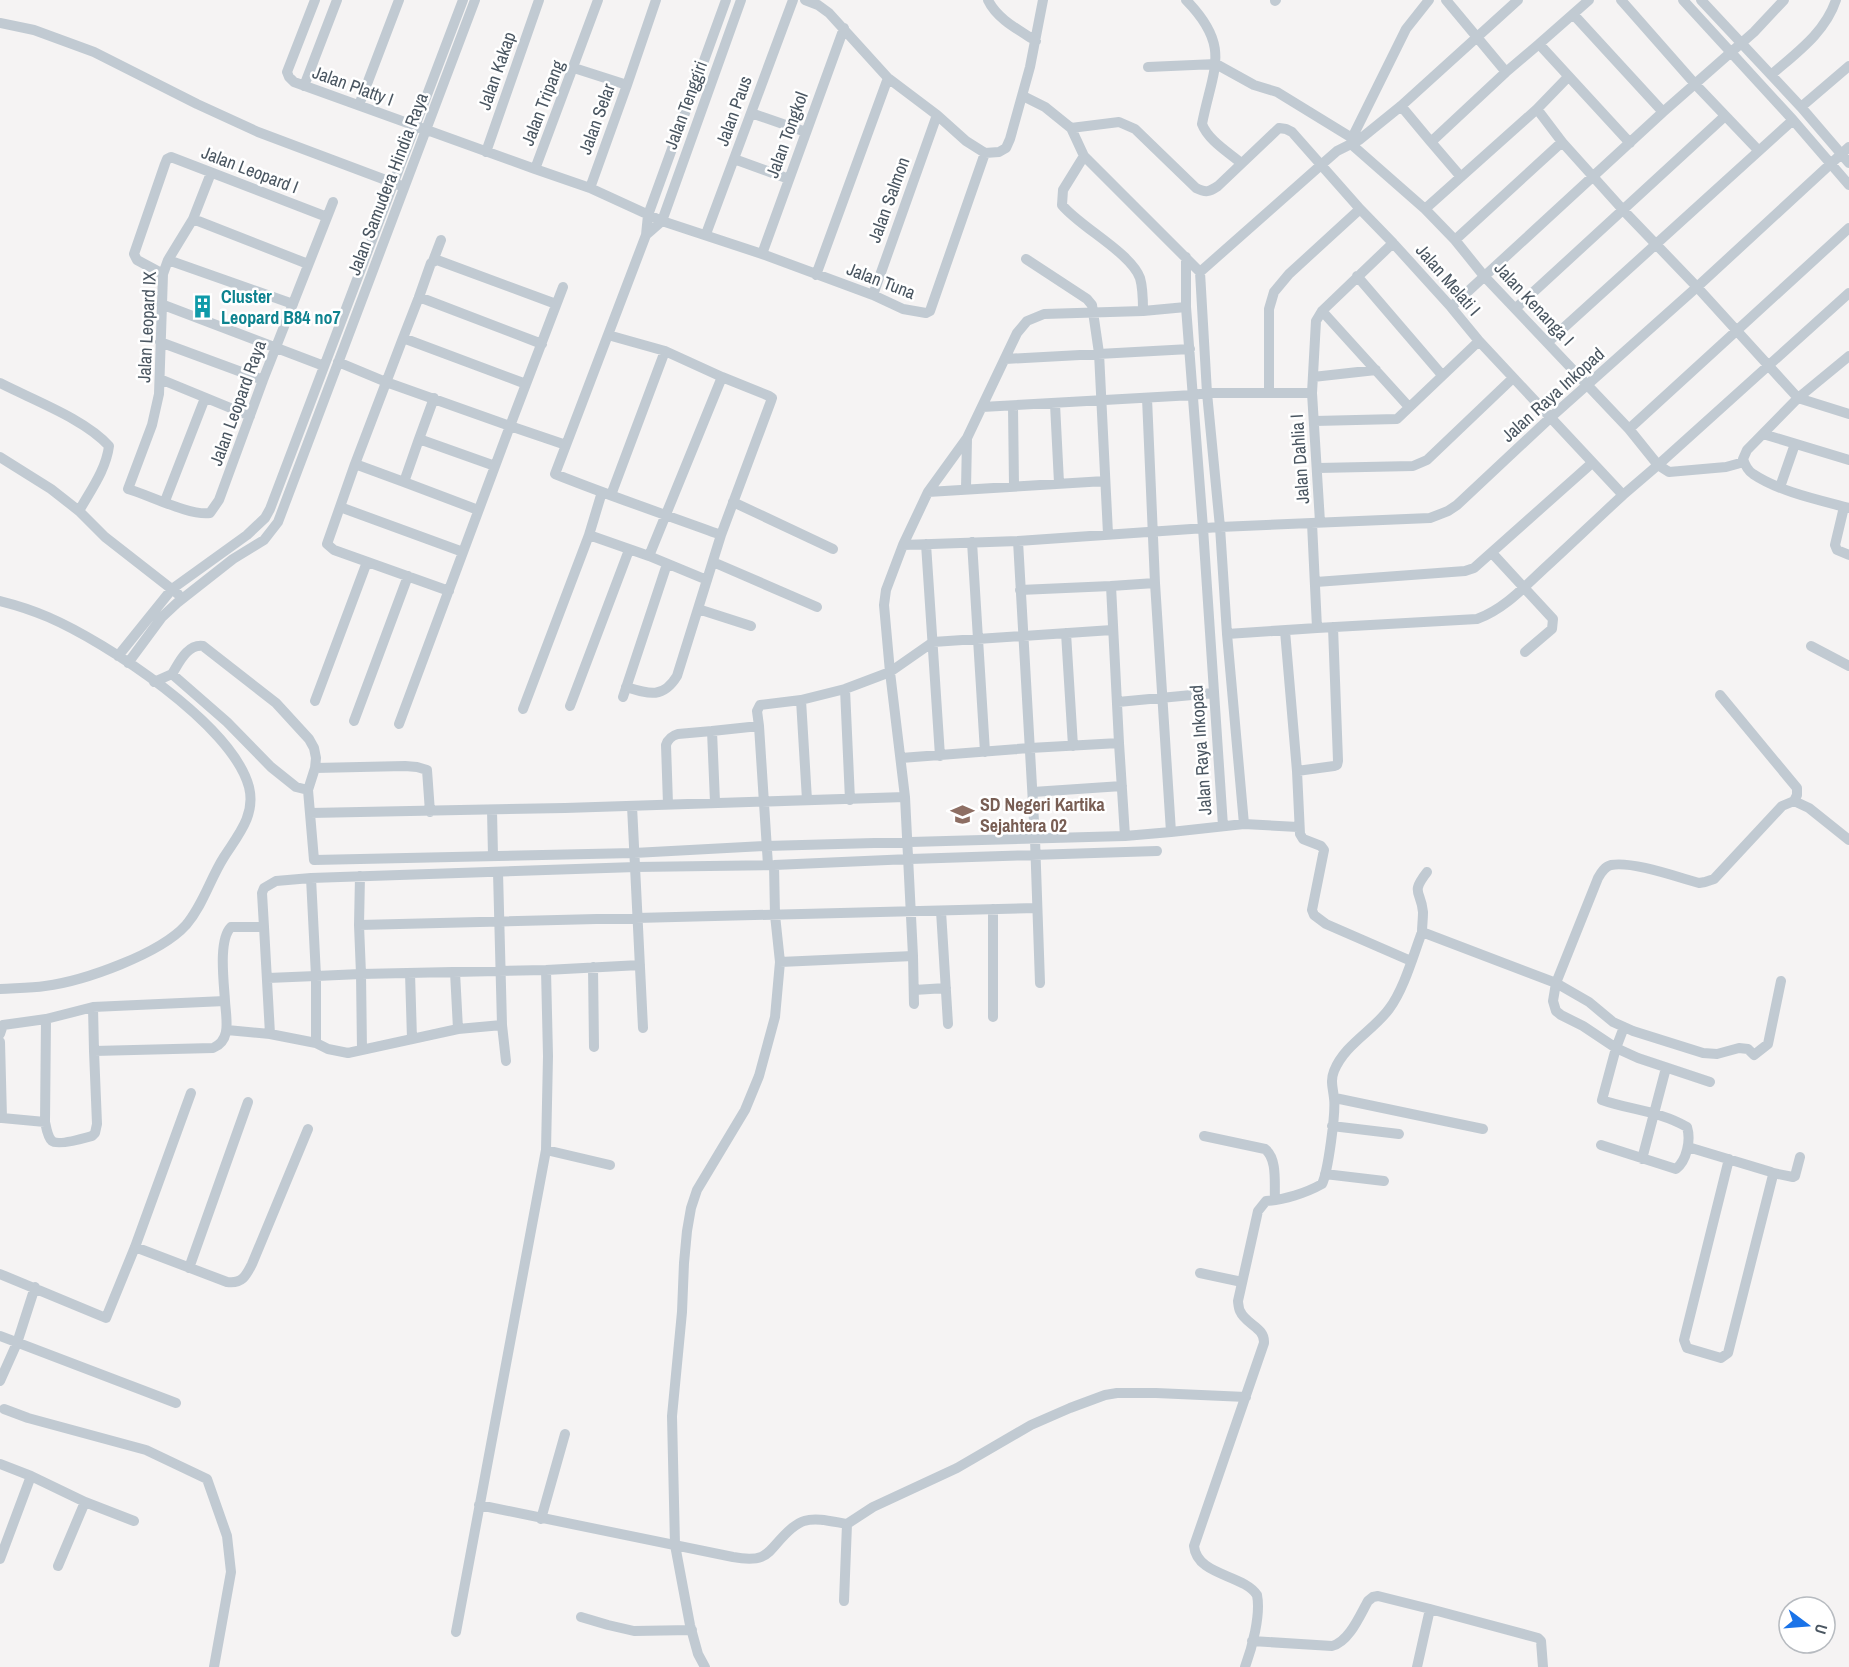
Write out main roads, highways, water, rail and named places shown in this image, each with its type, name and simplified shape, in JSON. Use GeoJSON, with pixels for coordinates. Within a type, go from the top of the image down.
{"type":"FeatureCollection","features":[{"type":"Feature","properties":{"kind":"place","name":"Cluster Leopard B84 no7"},"geometry":{"type":"Point","coordinates":[203,307]}},
{"type":"Feature","properties":{"kind":"place","name":"SD Negeri Kartika Sejahtera 02"},"geometry":{"type":"Point","coordinates":[962,815]}}]}
